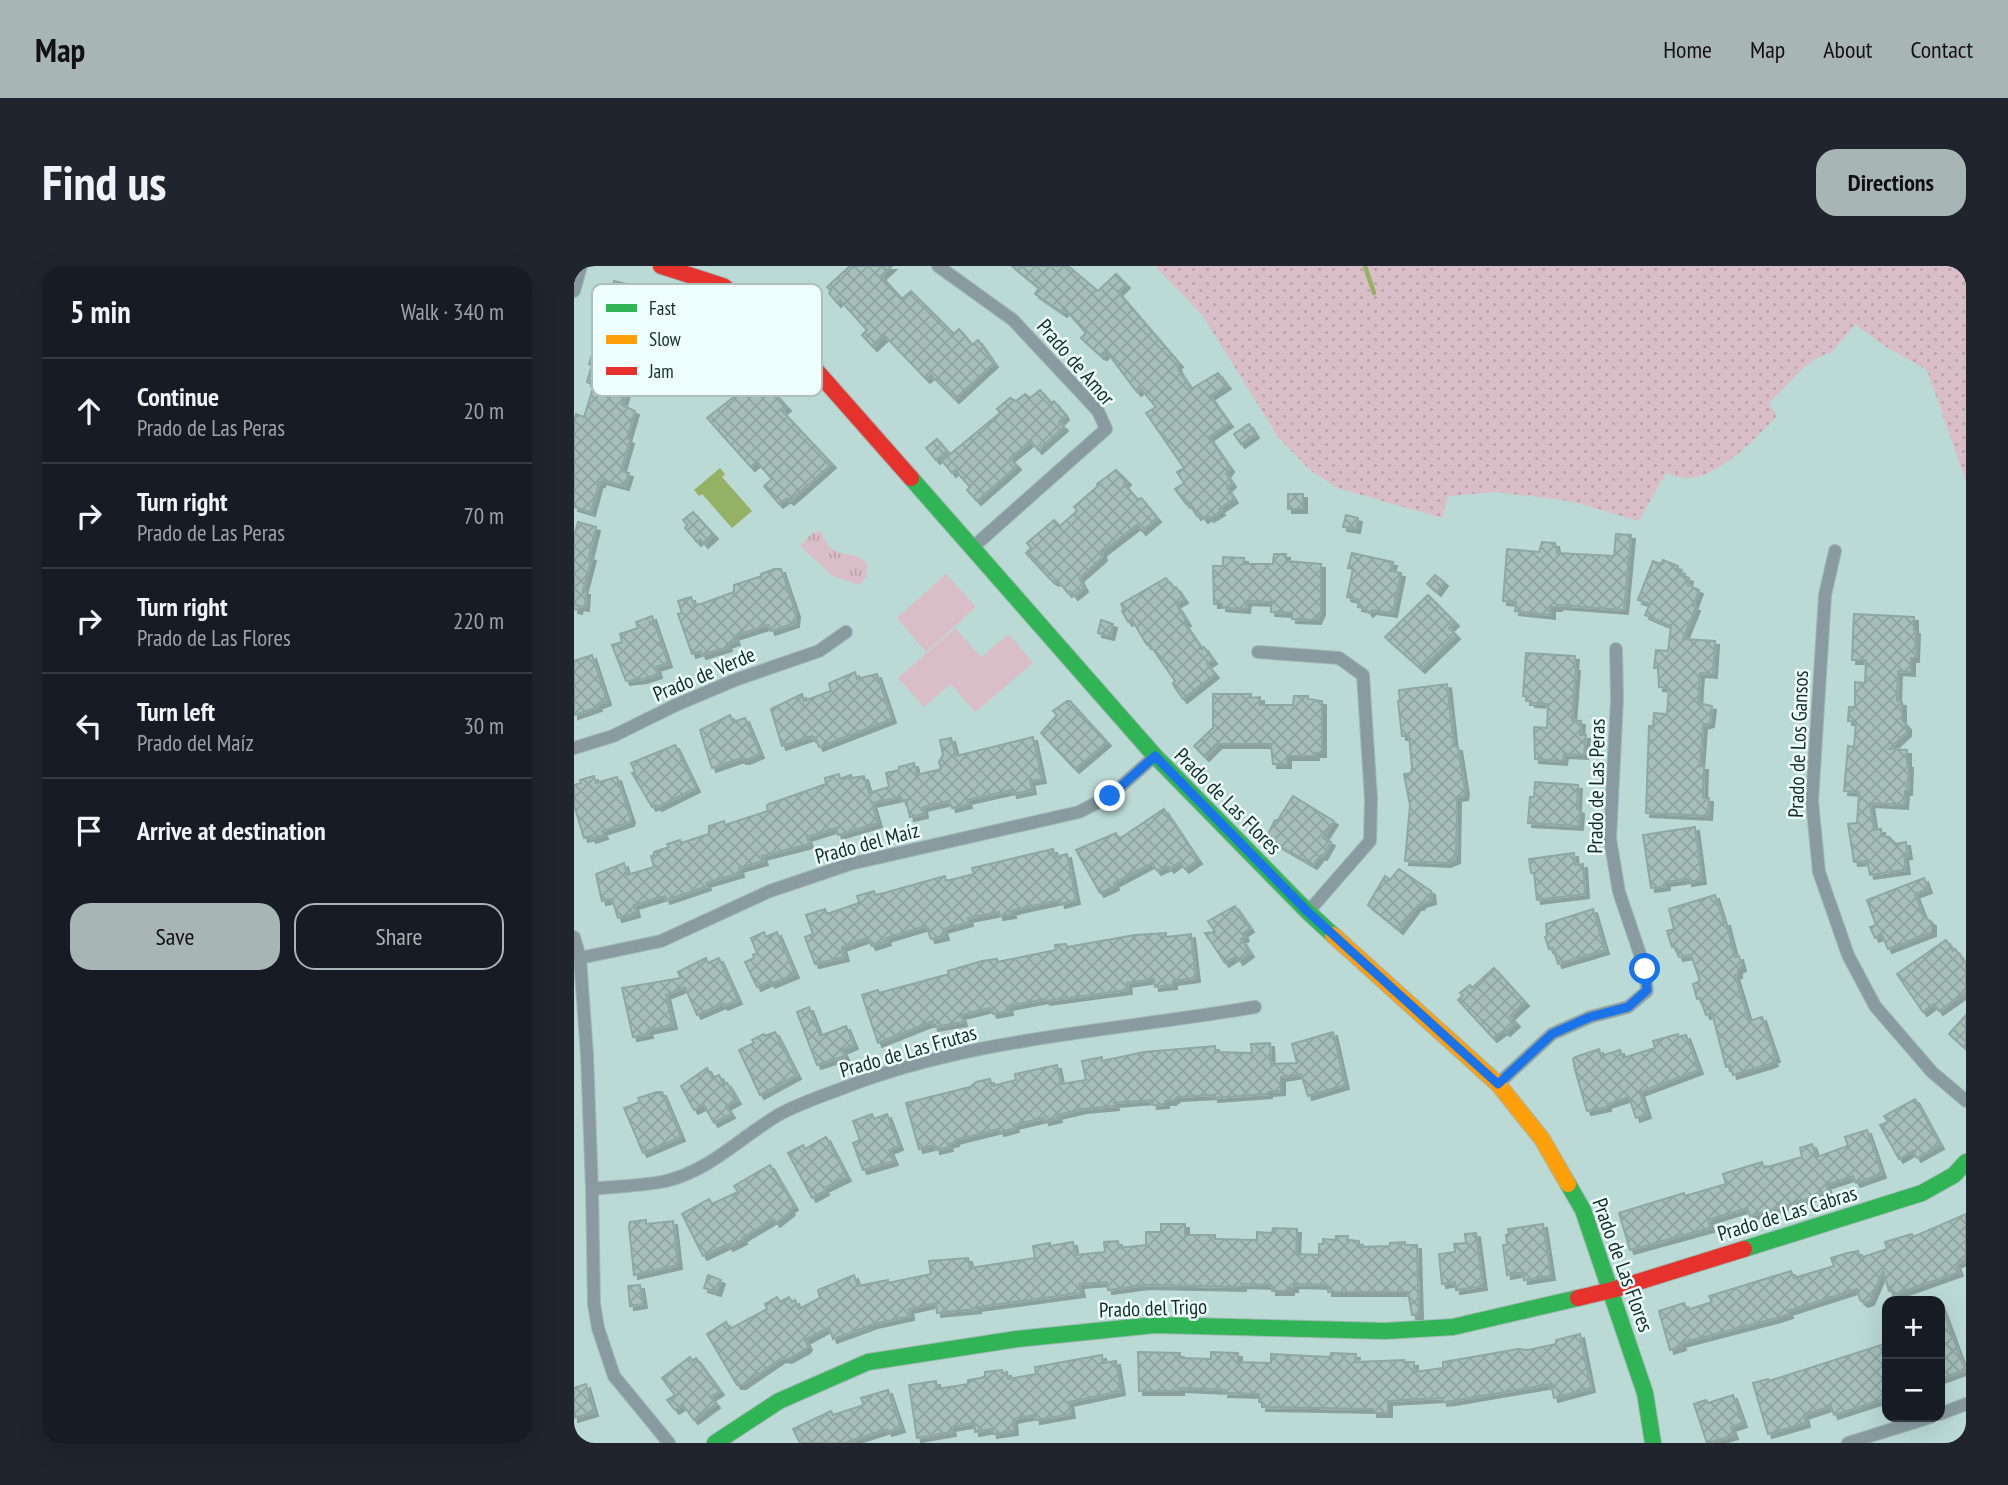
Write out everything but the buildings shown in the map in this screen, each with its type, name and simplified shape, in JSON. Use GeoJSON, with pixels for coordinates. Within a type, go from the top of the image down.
{"type":"FeatureCollection","features":[{"type":"Feature","properties":{"kind":"street"},"geometry":{"type":"LineString","coordinates":[[574,291],[581,266]]}},
{"type":"Feature","properties":{"kind":"street","name":"Prado de Las Flores"},"geometry":{"type":"LineString","coordinates":[[661,266],[717,284]]}},
{"type":"Feature","properties":{"kind":"street","name":"Prado de Amor"},"geometry":{"type":"LineString","coordinates":[[938,266],[1013,320],[1098,411],[1106,429],[972,548]]}},
{"type":"Feature","properties":{"kind":"street","name":"Prado de Las Flores"},"geometry":{"type":"LineString","coordinates":[[822,377],[1155,756],[1308,912],[1498,1084],[1542,1139],[1583,1210],[1645,1392],[1653,1443]]}},
{"type":"Feature","properties":{"kind":"street","name":"Prado de Los Gansos"},"geometry":{"type":"LineString","coordinates":[[1835,551],[1825,595],[1812,801],[1819,872],[1848,955],[1875,1006],[1932,1072],[1966,1101]]}},
{"type":"Feature","properties":{"kind":"street","name":"Prado de Verde"},"geometry":{"type":"LineString","coordinates":[[574,748],[613,736],[735,680],[819,650],[846,632]]}},
{"type":"Feature","properties":{"kind":"street","name":"Prado de Las Peras"},"geometry":{"type":"LineString","coordinates":[[1498,1084],[1552,1034],[1590,1017],[1628,1007],[1647,990],[1645,969],[1619,892],[1610,839],[1617,699],[1616,649]]}},
{"type":"Feature","properties":{"kind":"street"},"geometry":{"type":"LineString","coordinates":[[1258,652],[1339,658],[1363,675],[1371,799],[1370,841],[1308,912]]}},
{"type":"Feature","properties":{"kind":"street","name":"Prado del Maíz"},"geometry":{"type":"LineString","coordinates":[[580,958],[662,941],[769,891],[850,864],[1079,812],[1110,796],[1155,756]]}},
{"type":"Feature","properties":{"kind":"street"},"geometry":{"type":"LineString","coordinates":[[574,937],[580,958],[592,1189],[594,1304],[605,1353],[614,1376],[669,1443]]}},
{"type":"Feature","properties":{"kind":"street","name":"Prado de Las Frutas"},"geometry":{"type":"LineString","coordinates":[[592,1189],[667,1181],[715,1160],[781,1114],[861,1082],[970,1050],[1255,1007]]}},
{"type":"Feature","properties":{"kind":"street","name":"Prado de Las Cabras"},"geometry":{"type":"LineString","coordinates":[[1612,1290],[1922,1193],[1954,1175],[1966,1162]]}},
{"type":"Feature","properties":{"kind":"street","name":"Prado del Trigo"},"geometry":{"type":"LineString","coordinates":[[715,1443],[779,1401],[868,1362],[1017,1339],[1154,1325],[1385,1331],[1453,1327],[1612,1290]]}},
{"type":"Feature","properties":{"kind":"street"},"geometry":{"type":"LineString","coordinates":[[1945,1412],[1966,1404]]}},
{"type":"Feature","properties":{"kind":"street"},"geometry":{"type":"LineString","coordinates":[[1848,1443],[1915,1422]]}},
{"type":"Feature","properties":{"kind":"green space"},"geometry":{"type":"Polygon","coordinates":[[[1155,266],[1966,266],[1966,482],[1927,370],[1883,345],[1855,324],[1832,352],[1817,358],[1802,369],[1769,403],[1777,416],[1759,435],[1724,464],[1700,476],[1683,478],[1666,473],[1639,521],[1570,501],[1494,492],[1448,496],[1442,518],[1337,488],[1310,470],[1278,437],[1203,316],[1155,266]]]}},
{"type":"Feature","properties":{"kind":"green space"},"geometry":{"type":"Polygon","coordinates":[[[821,531],[836,552],[861,558],[867,563],[866,577],[860,585],[833,576],[800,546],[812,533],[821,531]]]}},
{"type":"Feature","properties":{"kind":"green space"},"geometry":{"type":"Polygon","coordinates":[[[946,574],[976,607],[926,652],[897,618],[946,574]]]}},
{"type":"Feature","properties":{"kind":"green space"},"geometry":{"type":"Polygon","coordinates":[[[955,628],[981,657],[1009,634],[1033,663],[975,712],[951,684],[924,707],[898,678],[955,628]]]}},
{"type":"Feature","properties":{"kind":"shaded area"},"geometry":{"type":"Polygon","coordinates":[[[720,468],[725,474],[722,477],[752,511],[732,528],[702,494],[699,496],[694,490],[720,468]]]}},
{"type":"Feature","properties":{"kind":"waterway"},"geometry":{"type":"LineString","coordinates":[[1365,266],[1374,293]]}},
{"type":"Feature","properties":{"kind":"traffic: fast"},"geometry":{"type":"LineString","coordinates":[[911,478],[1155,756],[1333,935]]}},
{"type":"Feature","properties":{"kind":"traffic: fast"},"geometry":{"type":"LineString","coordinates":[[1744,1249],[1922,1193],[1954,1175],[1966,1162]]}},
{"type":"Feature","properties":{"kind":"traffic: fast"},"geometry":{"type":"LineString","coordinates":[[1568,1184],[1583,1210],[1645,1393],[1653,1443]]}},
{"type":"Feature","properties":{"kind":"traffic: fast"},"geometry":{"type":"LineString","coordinates":[[715,1443],[779,1401],[868,1362],[1017,1339],[1155,1325],[1385,1331],[1453,1327],[1578,1298]]}},
{"type":"Feature","properties":{"kind":"traffic: slow"},"geometry":{"type":"LineString","coordinates":[[1333,935],[1498,1084],[1542,1139],[1568,1184]]}},
{"type":"Feature","properties":{"kind":"traffic: jam"},"geometry":{"type":"LineString","coordinates":[[661,266],[717,284]]}},
{"type":"Feature","properties":{"kind":"traffic: jam"},"geometry":{"type":"LineString","coordinates":[[822,377],[911,478]]}},
{"type":"Feature","properties":{"kind":"traffic: jam"},"geometry":{"type":"LineString","coordinates":[[1578,1298],[1744,1249]]}},
{"type":"Feature","properties":{"kind":"route"},"geometry":{"type":"LineString","coordinates":[[1110,796],[1155,756],[1308,912],[1498,1084],[1552,1034],[1590,1017],[1628,1007],[1647,990],[1645,969]]}}]}
